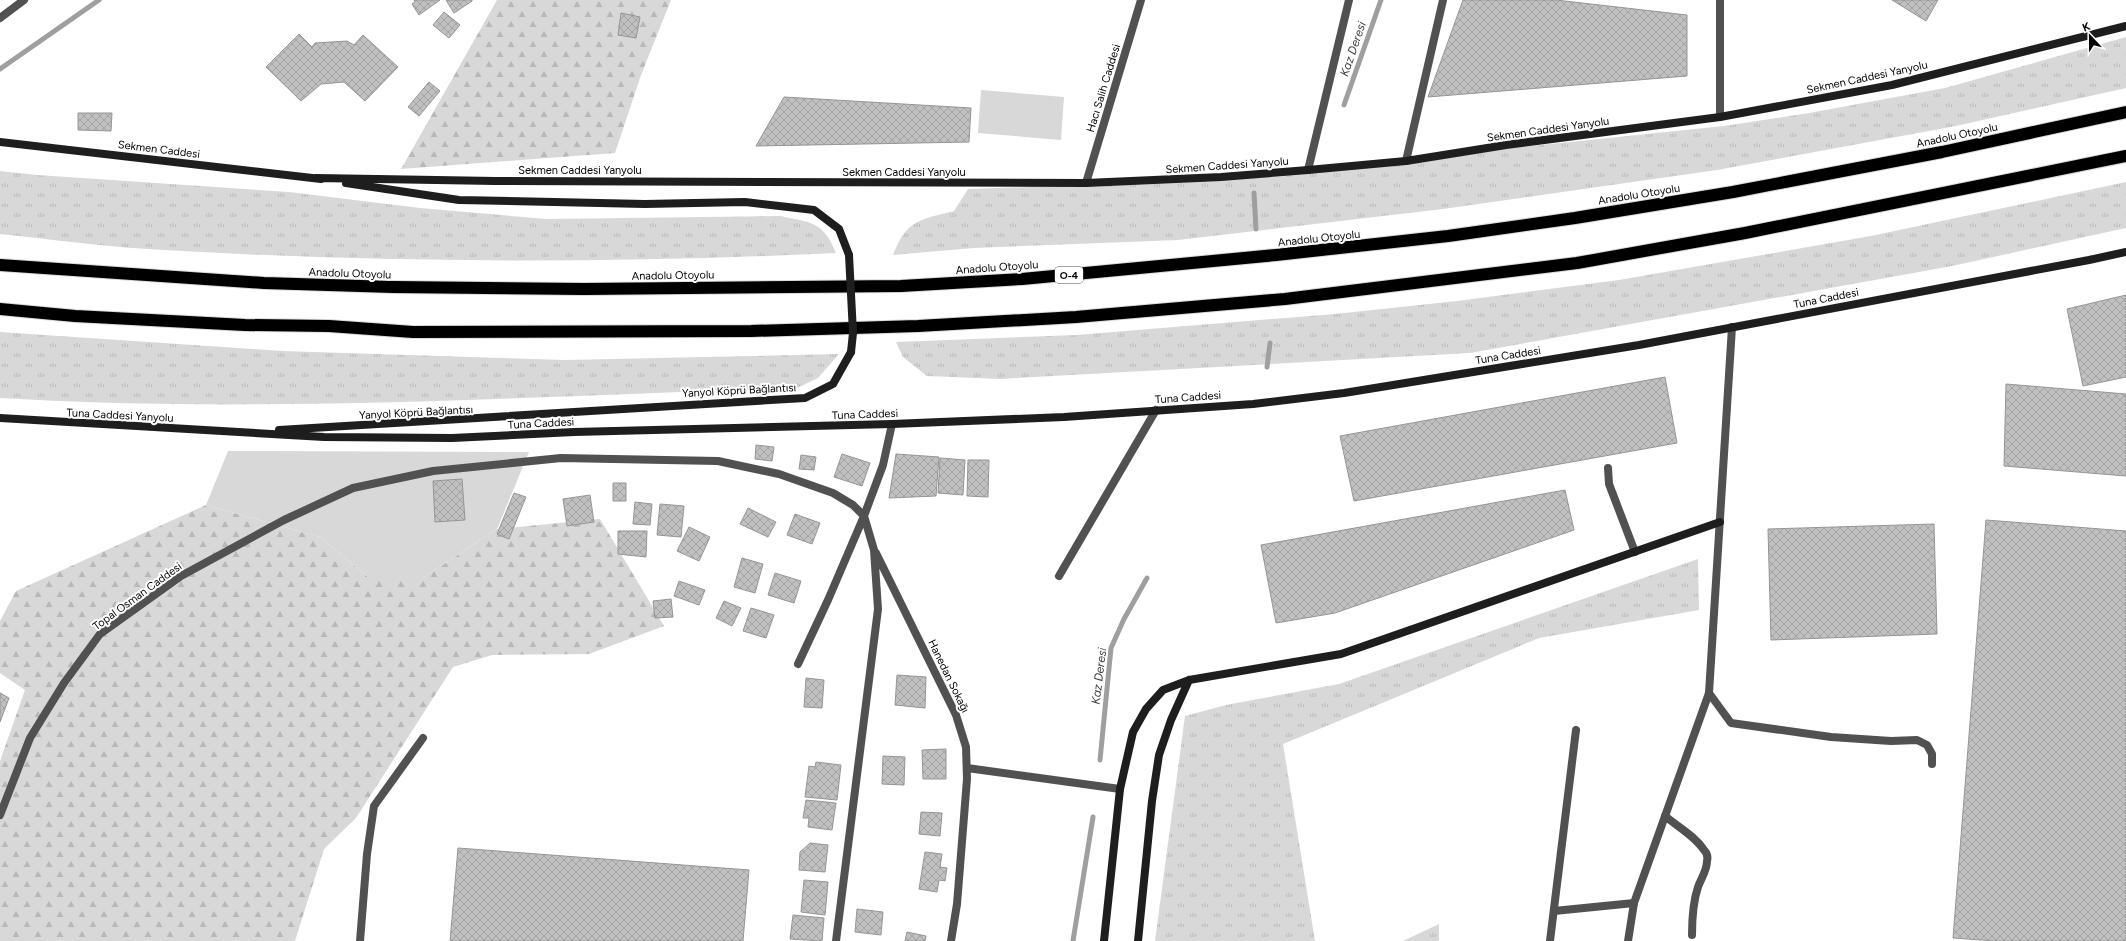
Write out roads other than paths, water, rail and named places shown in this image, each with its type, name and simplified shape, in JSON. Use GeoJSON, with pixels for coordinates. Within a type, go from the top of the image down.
{"type":"FeatureCollection","features":[{"type":"Feature","properties":{"kind":"highway","name":"Anadolu Otoyolu"},"geometry":{"type":"LineString","coordinates":[[0,265],[264,283],[393,287],[592,289],[901,286],[1022,279],[1284,255],[1448,236],[1575,218],[1733,192],[1919,156],[2126,112]]}},
{"type":"Feature","properties":{"kind":"highway"},"geometry":{"type":"LineString","coordinates":[[0,309],[75,316],[245,325],[329,326],[413,332],[751,332],[918,326],[1076,317],[1285,299],[1577,263],[1745,233],[2126,156]]}},
{"type":"Feature","properties":{"kind":"main road","name":"Sekmen Caddesi Yanyolu"},"geometry":{"type":"LineString","coordinates":[[316,178],[496,181],[1086,183],[1221,177],[1308,170],[1406,161],[1514,144],[1720,117],[1892,85],[2126,26]]}},
{"type":"Feature","properties":{"kind":"main road","name":"Sekmen Caddesi"},"geometry":{"type":"LineString","coordinates":[[0,142],[316,178]]}},
{"type":"Feature","properties":{"kind":"main road","name":"Yanyol Köprü Bağlantısı"},"geometry":{"type":"LineString","coordinates":[[238,432],[805,398],[833,384],[851,352],[853,333],[849,255],[839,229],[814,210],[745,202],[645,204],[459,200],[316,178]]}},
{"type":"Feature","properties":{"kind":"main road","name":"Tuna Caddesi"},"geometry":{"type":"LineString","coordinates":[[238,432],[324,437],[452,438],[574,432],[892,424],[1064,417],[1253,404],[1344,393],[1639,345],[2126,252]]}},
{"type":"Feature","properties":{"kind":"main road","name":"Tuna Caddesi Yanyolu"},"geometry":{"type":"LineString","coordinates":[[0,418],[238,432]]}},
{"type":"Feature","properties":{"kind":"main road"},"geometry":{"type":"LineString","coordinates":[[1104,941],[1120,789],[1133,732],[1146,709],[1163,690],[1189,680],[1341,654],[1720,522]]}},
{"type":"Feature","properties":{"kind":"main road"},"geometry":{"type":"LineString","coordinates":[[1138,941],[1152,801],[1160,755],[1171,720],[1189,680]]}},
{"type":"Feature","properties":{"kind":"street"},"geometry":{"type":"LineString","coordinates":[[0,18],[24,0]]}},
{"type":"Feature","properties":{"kind":"street","name":"Hacı Salih Caddesi"},"geometry":{"type":"LineString","coordinates":[[1086,183],[1141,0]]}},
{"type":"Feature","properties":{"kind":"street"},"geometry":{"type":"LineString","coordinates":[[1308,170],[1349,0]]}},
{"type":"Feature","properties":{"kind":"street"},"geometry":{"type":"LineString","coordinates":[[1406,161],[1443,0]]}},
{"type":"Feature","properties":{"kind":"street"},"geometry":{"type":"LineString","coordinates":[[1720,0],[1720,117]]}},
{"type":"Feature","properties":{"kind":"street"},"geometry":{"type":"LineString","coordinates":[[1628,941],[1634,903],[1709,693],[1732,327]]}},
{"type":"Feature","properties":{"kind":"street"},"geometry":{"type":"LineString","coordinates":[[1059,576],[1156,410]]}},
{"type":"Feature","properties":{"kind":"street"},"geometry":{"type":"LineString","coordinates":[[798,664],[828,600],[864,516],[883,466],[892,424]]}},
{"type":"Feature","properties":{"kind":"street","name":"Topal Osman Caddesi"},"geometry":{"type":"LineString","coordinates":[[0,815],[30,738],[64,683],[100,634],[181,576],[284,520],[353,488],[433,472],[560,458],[718,461],[779,474],[833,493],[853,505],[864,516]]}},
{"type":"Feature","properties":{"kind":"street"},"geometry":{"type":"LineString","coordinates":[[1608,468],[1609,484],[1635,552]]}},
{"type":"Feature","properties":{"kind":"street"},"geometry":{"type":"LineString","coordinates":[[836,941],[878,608],[874,550],[864,516]]}},
{"type":"Feature","properties":{"kind":"street","name":"Hanedan Sokağı"},"geometry":{"type":"LineString","coordinates":[[874,550],[956,715],[966,747],[967,768],[957,904],[951,941]]}},
{"type":"Feature","properties":{"kind":"street"},"geometry":{"type":"LineString","coordinates":[[1709,693],[1731,723],[1831,737],[1891,741],[1917,740],[1927,745],[1932,754],[1932,764]]}},
{"type":"Feature","properties":{"kind":"street"},"geometry":{"type":"LineString","coordinates":[[1550,941],[1576,730]]}},
{"type":"Feature","properties":{"kind":"street"},"geometry":{"type":"LineString","coordinates":[[360,941],[367,854],[374,806],[423,738]]}},
{"type":"Feature","properties":{"kind":"street"},"geometry":{"type":"LineString","coordinates":[[967,768],[1120,789]]}},
{"type":"Feature","properties":{"kind":"street"},"geometry":{"type":"LineString","coordinates":[[1665,816],[1686,834],[1695,838],[1706,851],[1708,860],[1706,870],[1698,887],[1692,919],[1692,935]]}},
{"type":"Feature","properties":{"kind":"street"},"geometry":{"type":"LineString","coordinates":[[1554,911],[1634,903]]}},
{"type":"Feature","properties":{"kind":"waterway"},"geometry":{"type":"LineString","coordinates":[[0,69],[99,0]]}},
{"type":"Feature","properties":{"kind":"waterway","name":"Kaz Deresi"},"geometry":{"type":"LineString","coordinates":[[1344,105],[1381,0]]}},
{"type":"Feature","properties":{"kind":"waterway","name":"Kaz Deresi"},"geometry":{"type":"LineString","coordinates":[[1254,193],[1256,229]]}},
{"type":"Feature","properties":{"kind":"waterway","name":"Kaz Deresi"},"geometry":{"type":"LineString","coordinates":[[1267,367],[1270,343]]}},
{"type":"Feature","properties":{"kind":"waterway","name":"Kaz Deresi"},"geometry":{"type":"LineString","coordinates":[[1100,760],[1111,648],[1124,619],[1147,578]]}},
{"type":"Feature","properties":{"kind":"waterway","name":"Kaz Deresi"},"geometry":{"type":"LineString","coordinates":[[1073,941],[1093,817]]}}]}
